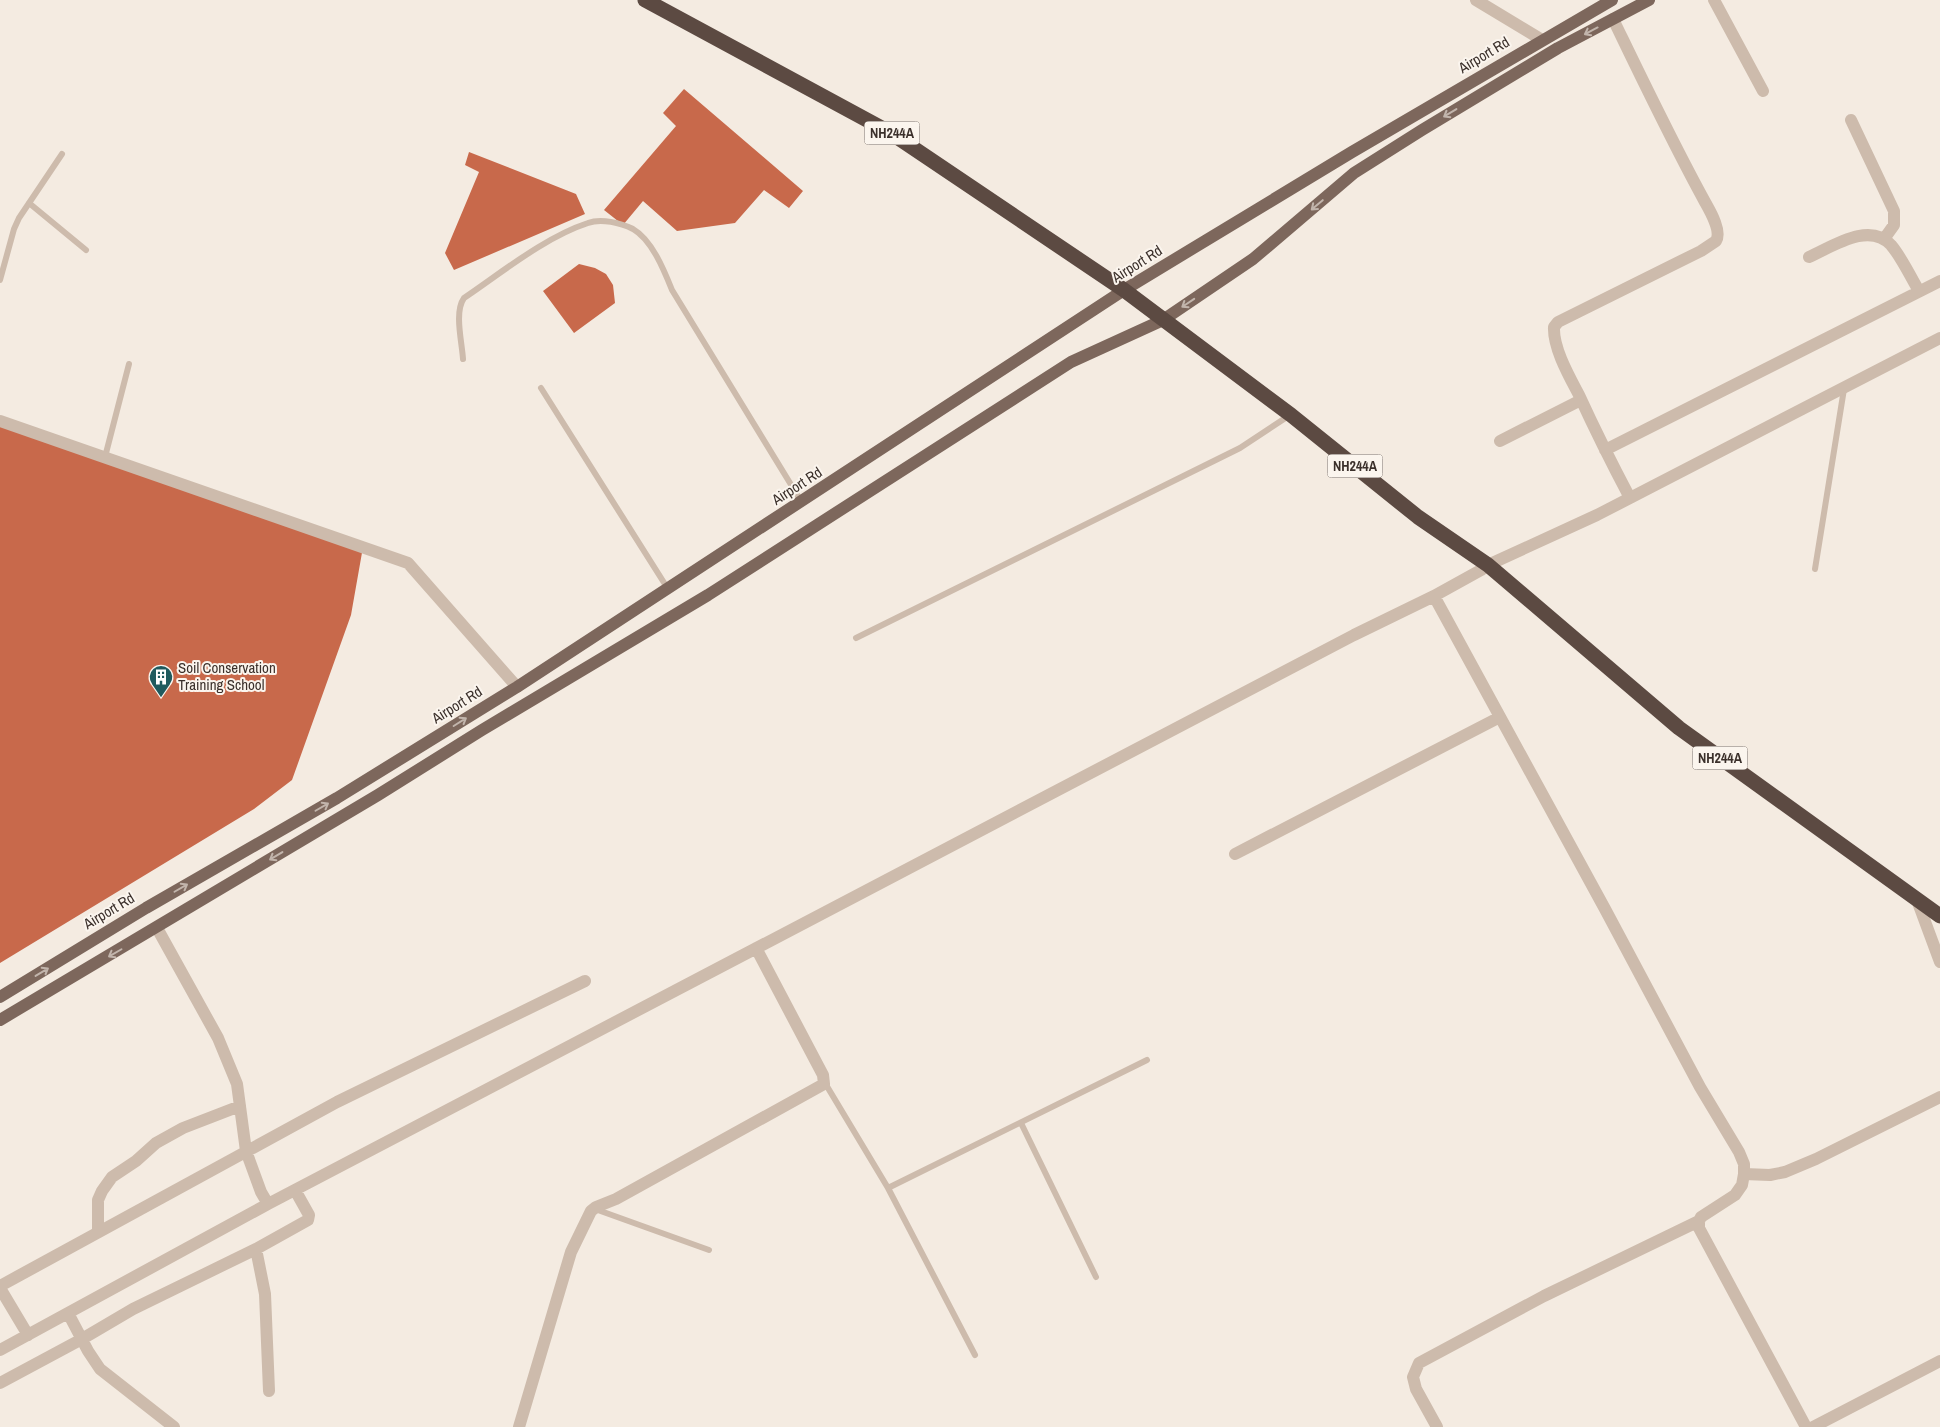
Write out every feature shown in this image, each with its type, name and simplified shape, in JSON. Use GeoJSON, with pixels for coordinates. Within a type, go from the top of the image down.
{"type":"FeatureCollection","features":[{"type":"Feature","properties":{"kind":"highway","name":"NH244A"},"geometry":{"type":"LineString","coordinates":[[645,0],[891,133],[1124,290],[1291,415],[1418,517],[1488,564],[1679,728],[1940,916]]}},
{"type":"Feature","properties":{"kind":"main road","name":"Airport Rd"},"geometry":{"type":"LineString","coordinates":[[0,997],[146,908],[338,798],[517,687],[1124,290],[1352,152],[1612,0]]}},
{"type":"Feature","properties":{"kind":"main road"},"geometry":{"type":"LineString","coordinates":[[0,1020],[157,928],[708,595],[1071,362],[1163,320],[1253,259],[1354,173],[1549,54],[1649,0]]}},
{"type":"Feature","properties":{"kind":"street"},"geometry":{"type":"LineString","coordinates":[[1476,0],[1542,40]]}},
{"type":"Feature","properties":{"kind":"street"},"geometry":{"type":"LineString","coordinates":[[1714,0],[1763,91]]}},
{"type":"Feature","properties":{"kind":"street"},"geometry":{"type":"LineString","coordinates":[[1614,19],[1658,114],[1710,210],[1718,237],[1716,241],[1701,251],[1556,323],[1554,332],[1557,345],[1581,400],[1630,498]]}},
{"type":"Feature","properties":{"kind":"street"},"geometry":{"type":"LineString","coordinates":[[1850,120],[1894,211],[1894,225],[1884,239]]}},
{"type":"Feature","properties":{"kind":"street"},"geometry":{"type":"LineString","coordinates":[[1809,256],[1860,236],[1876,236],[1884,239],[1891,245],[1920,291]]}},
{"type":"Feature","properties":{"kind":"street"},"geometry":{"type":"LineString","coordinates":[[1605,450],[1940,281]]}},
{"type":"Feature","properties":{"kind":"street"},"geometry":{"type":"LineString","coordinates":[[0,1350],[268,1204],[1354,635],[1434,596],[1481,570],[1488,564],[1630,498],[1940,338]]}},
{"type":"Feature","properties":{"kind":"street"},"geometry":{"type":"LineString","coordinates":[[1500,441],[1581,400]]}},
{"type":"Feature","properties":{"kind":"street"},"geometry":{"type":"LineString","coordinates":[[0,421],[408,563],[517,687]]}},
{"type":"Feature","properties":{"kind":"street"},"geometry":{"type":"LineString","coordinates":[[1434,596],[1700,1087],[1739,1152],[1744,1164],[1742,1185],[1735,1195],[1701,1217],[1698,1221],[1544,1296],[1419,1363],[1413,1377],[1416,1390],[1437,1427]]}},
{"type":"Feature","properties":{"kind":"street"},"geometry":{"type":"LineString","coordinates":[[1235,854],[1500,717]]}},
{"type":"Feature","properties":{"kind":"street"},"geometry":{"type":"LineString","coordinates":[[1917,900],[1940,962]]}},
{"type":"Feature","properties":{"kind":"street"},"geometry":{"type":"LineString","coordinates":[[157,928],[218,1038],[237,1084],[246,1151],[268,1204]]}},
{"type":"Feature","properties":{"kind":"street"},"geometry":{"type":"LineString","coordinates":[[519,1427],[571,1252],[587,1217],[594,1209],[616,1199],[770,1114],[822,1085],[824,1082],[823,1075],[756,948]]}},
{"type":"Feature","properties":{"kind":"street"},"geometry":{"type":"LineString","coordinates":[[28,1335],[2,1290],[98,1232],[337,1102],[584,981]]}},
{"type":"Feature","properties":{"kind":"street"},"geometry":{"type":"LineString","coordinates":[[1744,1174],[1770,1175],[1785,1172],[1816,1159],[1940,1097]]}},
{"type":"Feature","properties":{"kind":"street"},"geometry":{"type":"LineString","coordinates":[[98,1232],[98,1200],[112,1178],[136,1161],[156,1143],[183,1128],[240,1106]]}},
{"type":"Feature","properties":{"kind":"street"},"geometry":{"type":"LineString","coordinates":[[0,1382],[82,1339],[133,1309],[256,1249],[308,1220],[309,1215],[295,1190]]}},
{"type":"Feature","properties":{"kind":"street"},"geometry":{"type":"LineString","coordinates":[[1698,1221],[1806,1427]]}},
{"type":"Feature","properties":{"kind":"street"},"geometry":{"type":"LineString","coordinates":[[256,1249],[265,1294],[269,1391]]}},
{"type":"Feature","properties":{"kind":"street"},"geometry":{"type":"LineString","coordinates":[[68,1313],[100,1369],[174,1427]]}},
{"type":"Feature","properties":{"kind":"street"},"geometry":{"type":"LineString","coordinates":[[1813,1427],[1940,1361]]}},
{"type":"Feature","properties":{"kind":"lane"},"geometry":{"type":"LineString","coordinates":[[0,280],[14,229],[62,154]]}},
{"type":"Feature","properties":{"kind":"lane"},"geometry":{"type":"LineString","coordinates":[[29,203],[86,250]]}},
{"type":"Feature","properties":{"kind":"lane"},"geometry":{"type":"LineString","coordinates":[[463,359],[458,314],[459,304],[464,298],[546,243],[589,222],[611,222],[632,229],[647,242],[663,269],[672,290],[802,502]]}},
{"type":"Feature","properties":{"kind":"lane"},"geometry":{"type":"LineString","coordinates":[[105,457],[129,364]]}},
{"type":"Feature","properties":{"kind":"lane"},"geometry":{"type":"LineString","coordinates":[[541,388],[668,589]]}},
{"type":"Feature","properties":{"kind":"lane"},"geometry":{"type":"LineString","coordinates":[[1815,569],[1844,389]]}},
{"type":"Feature","properties":{"kind":"lane"},"geometry":{"type":"LineString","coordinates":[[856,638],[1240,448],[1291,415]]}},
{"type":"Feature","properties":{"kind":"lane"},"geometry":{"type":"LineString","coordinates":[[888,1188],[1147,1060]]}},
{"type":"Feature","properties":{"kind":"lane"},"geometry":{"type":"LineString","coordinates":[[824,1082],[888,1188],[975,1355]]}},
{"type":"Feature","properties":{"kind":"lane"},"geometry":{"type":"LineString","coordinates":[[1022,1123],[1096,1277]]}},
{"type":"Feature","properties":{"kind":"lane"},"geometry":{"type":"LineString","coordinates":[[594,1209],[709,1250]]}},
{"type":"Feature","properties":{"kind":"building"},"geometry":{"type":"Polygon","coordinates":[[[684,89],[803,191],[789,208],[764,190],[735,223],[677,231],[643,201],[623,225],[604,210],[676,126],[663,113],[684,89]]]}},
{"type":"Feature","properties":{"kind":"building"},"geometry":{"type":"Polygon","coordinates":[[[469,152],[576,194],[585,214],[454,270],[445,253],[479,172],[465,165],[469,152]]]}},
{"type":"Feature","properties":{"kind":"building"},"geometry":{"type":"Polygon","coordinates":[[[579,264],[595,268],[606,274],[613,285],[615,303],[574,333],[543,291],[579,264]]]}},
{"type":"Feature","properties":{"kind":"building","name":"Soil Conservation Training School"},"geometry":{"type":"Polygon","coordinates":[[[0,421],[363,547],[351,615],[292,780],[254,809],[0,963],[0,421]]]}},
{"type":"Feature","properties":{"kind":"place","name":"Soil Conservation Training School"},"geometry":{"type":"Point","coordinates":[161,698]}}]}
